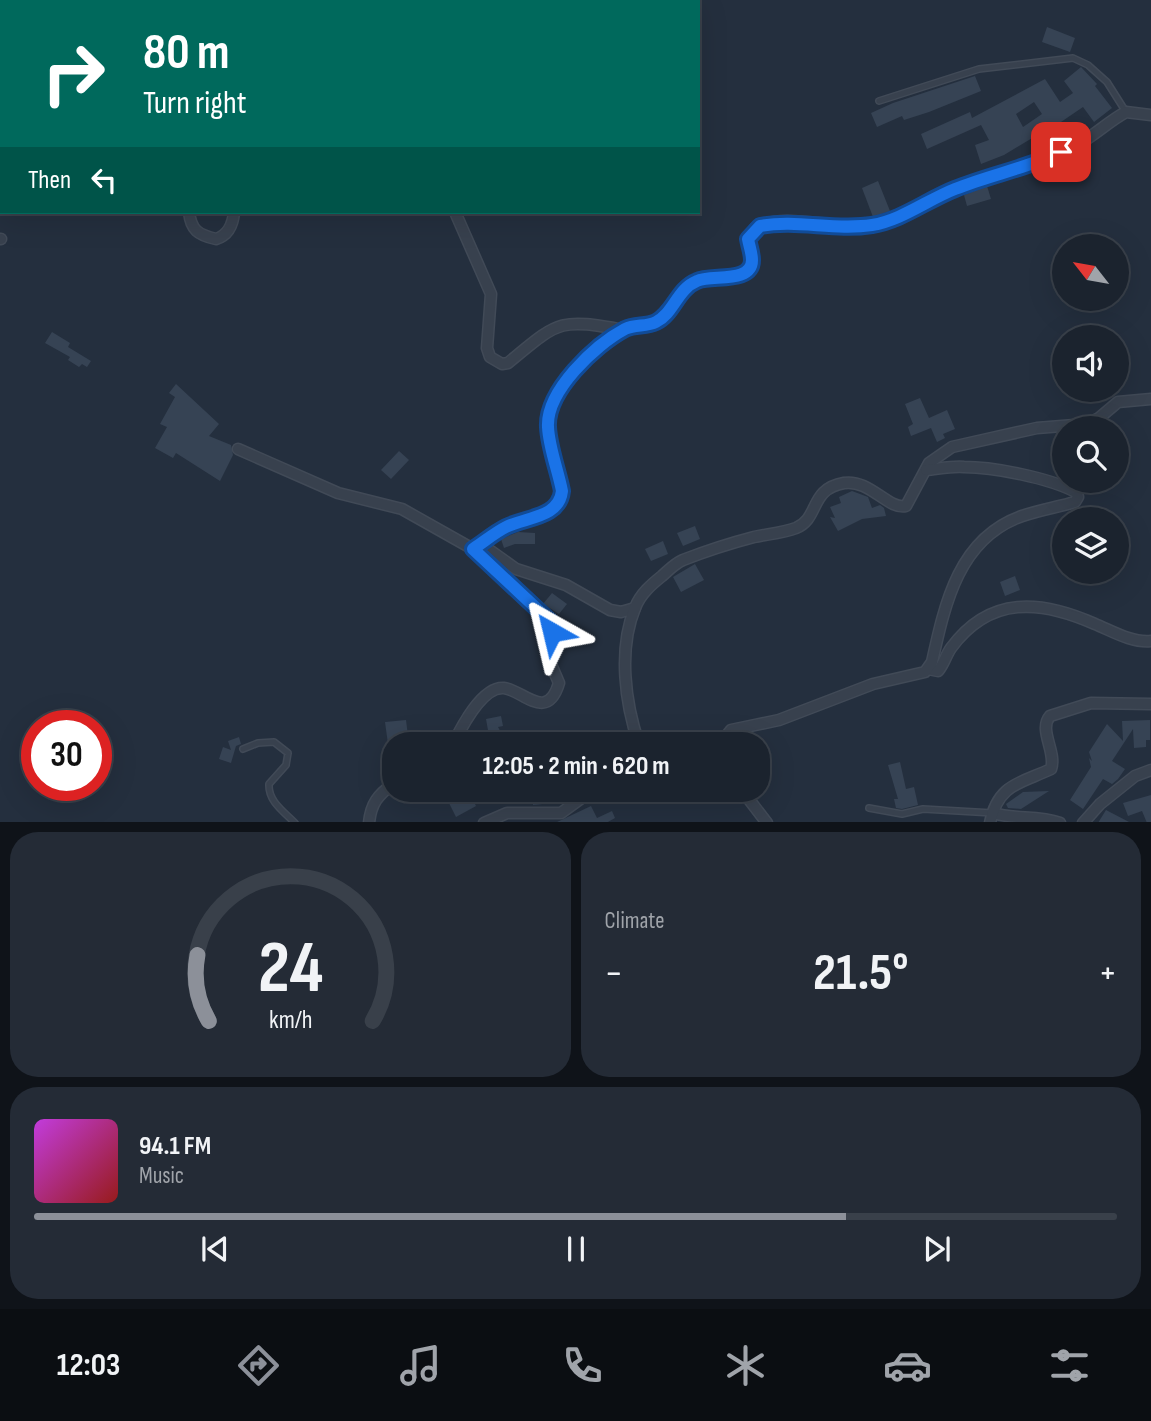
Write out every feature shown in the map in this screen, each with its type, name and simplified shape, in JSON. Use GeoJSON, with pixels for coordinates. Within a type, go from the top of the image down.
{"type":"FeatureCollection","features":[{"type":"Feature","properties":{"kind":"street"},"geometry":{"type":"LineString","coordinates":[[457,214],[491,294],[487,348],[490,357],[497,363],[509,363],[548,330],[569,323],[624,330],[658,321],[683,289],[694,282],[739,275],[748,270],[752,261],[748,239],[760,226],[798,222],[858,226],[880,224],[921,208],[957,188],[1014,172],[1079,144],[1126,112],[1151,115]]}},
{"type":"Feature","properties":{"kind":"street"},"geometry":{"type":"LineString","coordinates":[[189,214],[191,226],[201,236],[216,239],[228,232],[234,221],[234,214]]}},
{"type":"Feature","properties":{"kind":"street"},"geometry":{"type":"LineString","coordinates":[[477,546],[506,527],[551,511],[561,499],[562,491],[548,426],[552,406],[576,369],[624,330]]}},
{"type":"Feature","properties":{"kind":"street"},"geometry":{"type":"LineString","coordinates":[[635,732],[625,677],[635,608],[649,586],[681,561],[801,525],[809,517],[817,499],[831,488],[851,482],[861,484],[900,507],[909,502],[932,459],[952,447],[1037,428],[1087,424],[1118,402],[1151,399]]}},
{"type":"Feature","properties":{"kind":"street"},"geometry":{"type":"LineString","coordinates":[[238,449],[338,493],[402,509],[477,546],[516,569],[566,585],[610,610],[621,612],[635,608]]}},
{"type":"Feature","properties":{"kind":"street"},"geometry":{"type":"LineString","coordinates":[[926,470],[980,468],[1058,485],[1076,492],[1078,497],[1075,502],[1021,516],[1003,525],[975,547],[954,580],[928,669]]}},
{"type":"Feature","properties":{"kind":"street"},"geometry":{"type":"LineString","coordinates":[[459,732],[472,708],[495,691],[506,688],[528,700],[539,702],[546,701],[554,694],[559,683],[550,662],[553,627],[551,622],[477,546]]}},
{"type":"Feature","properties":{"kind":"street"},"geometry":{"type":"LineString","coordinates":[[729,732],[779,720],[840,695],[928,669],[938,671],[955,643],[984,617],[1016,607],[1033,605],[1048,608],[1137,640],[1151,640]]}},
{"type":"Feature","properties":{"kind":"street"},"geometry":{"type":"LineString","coordinates":[[1060,822],[1038,816],[991,818],[1006,791],[1017,782],[1051,769],[1053,755],[1045,726],[1050,716],[1091,704],[1151,704]]}},
{"type":"Feature","properties":{"kind":"street"},"geometry":{"type":"LineString","coordinates":[[1083,822],[1100,804],[1135,776],[1151,770]]}},
{"type":"Feature","properties":{"kind":"street"},"geometry":{"type":"LineString","coordinates":[[369,822],[373,803],[382,792]]}},
{"type":"Feature","properties":{"kind":"street"},"geometry":{"type":"LineString","coordinates":[[484,822],[507,813],[561,813],[576,802]]}},
{"type":"Feature","properties":{"kind":"street"},"geometry":{"type":"LineString","coordinates":[[751,802],[766,822]]}},
{"type":"Feature","properties":{"kind":"lane"},"geometry":{"type":"LineString","coordinates":[[878,101],[979,69],[1073,58],[1084,62],[1107,82],[1126,112]]}},
{"type":"Feature","properties":{"kind":"lane"},"geometry":{"type":"LineString","coordinates":[[243,749],[258,743],[274,742],[288,753],[286,765],[269,784],[268,791],[278,806],[295,822]]}},
{"type":"Feature","properties":{"kind":"lane"},"geometry":{"type":"LineString","coordinates":[[869,808],[896,814],[923,809],[991,818]]}},
{"type":"Feature","properties":{"kind":"building"},"geometry":{"type":"Polygon","coordinates":[[[1047,27],[1075,38],[1070,52],[1042,42],[1047,27]]]}},
{"type":"Feature","properties":{"kind":"building"},"geometry":{"type":"Polygon","coordinates":[[[1081,67],[1097,84],[1095,86],[1112,108],[1094,122],[1083,107],[1036,139],[1034,137],[1004,155],[981,164],[975,145],[989,140],[981,125],[927,149],[921,134],[970,112],[972,118],[1045,79],[1060,102],[1073,93],[1064,81],[1081,67]],[[1034,102],[1016,114],[1023,127],[1042,114],[1034,102]]]}},
{"type":"Feature","properties":{"kind":"building"},"geometry":{"type":"Polygon","coordinates":[[[975,76],[981,91],[929,112],[904,120],[902,116],[877,127],[871,113],[975,76]]]}},
{"type":"Feature","properties":{"kind":"building"},"geometry":{"type":"Polygon","coordinates":[[[1087,149],[1091,162],[1070,169],[1067,159],[1087,149]]]}},
{"type":"Feature","properties":{"kind":"building"},"geometry":{"type":"Polygon","coordinates":[[[878,181],[890,211],[873,217],[862,188],[878,181]]]}},
{"type":"Feature","properties":{"kind":"building"},"geometry":{"type":"Polygon","coordinates":[[[987,186],[991,199],[967,206],[964,195],[987,186]]]}},
{"type":"Feature","properties":{"kind":"building"},"geometry":{"type":"Polygon","coordinates":[[[52,332],[70,343],[68,347],[91,361],[87,367],[82,364],[79,367],[68,360],[70,357],[45,343],[52,332]]]}},
{"type":"Feature","properties":{"kind":"building"},"geometry":{"type":"Polygon","coordinates":[[[176,384],[219,424],[209,436],[231,445],[233,455],[220,481],[176,453],[173,458],[155,448],[167,427],[160,424],[175,397],[169,393],[176,384]]]}},
{"type":"Feature","properties":{"kind":"building"},"geometry":{"type":"Polygon","coordinates":[[[920,398],[929,418],[947,410],[955,429],[943,434],[945,438],[937,442],[931,428],[911,436],[908,427],[913,424],[905,404],[920,398]]]}},
{"type":"Feature","properties":{"kind":"building"},"geometry":{"type":"Polygon","coordinates":[[[399,451],[409,460],[391,479],[381,470],[399,451]]]}},
{"type":"Feature","properties":{"kind":"building"},"geometry":{"type":"Polygon","coordinates":[[[852,491],[868,497],[872,508],[880,505],[886,516],[862,519],[838,531],[830,517],[835,518],[830,507],[841,503],[839,497],[852,491]]]}},
{"type":"Feature","properties":{"kind":"building"},"geometry":{"type":"Polygon","coordinates":[[[695,526],[700,539],[683,546],[677,533],[695,526]]]}},
{"type":"Feature","properties":{"kind":"building"},"geometry":{"type":"Polygon","coordinates":[[[518,532],[535,533],[535,544],[515,544],[504,548],[501,539],[518,532]]]}},
{"type":"Feature","properties":{"kind":"building"},"geometry":{"type":"Polygon","coordinates":[[[663,541],[668,554],[651,561],[645,549],[663,541]]]}},
{"type":"Feature","properties":{"kind":"building"},"geometry":{"type":"Polygon","coordinates":[[[695,564],[704,580],[681,592],[673,577],[695,564]]]}},
{"type":"Feature","properties":{"kind":"building"},"geometry":{"type":"Polygon","coordinates":[[[1015,576],[1020,590],[1005,596],[1000,582],[1015,576]]]}},
{"type":"Feature","properties":{"kind":"building"},"geometry":{"type":"Polygon","coordinates":[[[552,593],[567,604],[559,614],[543,604],[552,593]]]}},
{"type":"Feature","properties":{"kind":"building"},"geometry":{"type":"Polygon","coordinates":[[[501,716],[503,726],[498,727],[501,732],[488,732],[486,719],[501,716]]]}},
{"type":"Feature","properties":{"kind":"building"},"geometry":{"type":"Polygon","coordinates":[[[406,720],[408,732],[386,732],[385,722],[406,720]]]}},
{"type":"Feature","properties":{"kind":"building"},"geometry":{"type":"Polygon","coordinates":[[[1150,720],[1150,740],[1146,740],[1146,747],[1134,748],[1133,729],[1112,761],[1125,769],[1118,779],[1112,784],[1103,779],[1083,809],[1070,800],[1091,767],[1089,752],[1107,724],[1123,741],[1122,721],[1150,720]]]}},
{"type":"Feature","properties":{"kind":"building"},"geometry":{"type":"Polygon","coordinates":[[[239,737],[241,744],[236,746],[231,763],[219,759],[223,747],[231,750],[228,741],[239,737]]]}},
{"type":"Feature","properties":{"kind":"building"},"geometry":{"type":"Polygon","coordinates":[[[900,762],[906,789],[914,787],[918,805],[902,809],[896,808],[894,799],[898,799],[888,765],[900,762]]]}},
{"type":"Feature","properties":{"kind":"building"},"geometry":{"type":"Polygon","coordinates":[[[1049,791],[1021,809],[1008,808],[1006,804],[1023,792],[1049,791]]]}},
{"type":"Feature","properties":{"kind":"building"},"geometry":{"type":"Polygon","coordinates":[[[1151,795],[1151,822],[1147,822],[1142,811],[1128,816],[1123,803],[1151,795]]]}},
{"type":"Feature","properties":{"kind":"building"},"geometry":{"type":"Polygon","coordinates":[[[448,802],[474,802],[476,806],[456,817],[448,802]]]}},
{"type":"Feature","properties":{"kind":"building"},"geometry":{"type":"Polygon","coordinates":[[[533,802],[562,802],[533,805],[533,802]]]}},
{"type":"Feature","properties":{"kind":"building"},"geometry":{"type":"Polygon","coordinates":[[[591,806],[597,818],[612,811],[615,818],[608,822],[557,822],[591,806]]]}},
{"type":"Feature","properties":{"kind":"building"},"geometry":{"type":"Polygon","coordinates":[[[1106,810],[1129,822],[1099,822],[1106,810]]]}},
{"type":"Feature","properties":{"kind":"route"},"geometry":{"type":"LineString","coordinates":[[552,632],[551,622],[473,549],[506,527],[551,511],[561,499],[562,491],[549,437],[552,406],[576,369],[596,350],[624,330],[658,321],[683,289],[694,282],[703,278],[739,275],[748,270],[752,261],[748,239],[755,228],[798,222],[858,226],[880,224],[921,208],[957,188],[1014,172],[1061,152]]}}]}
